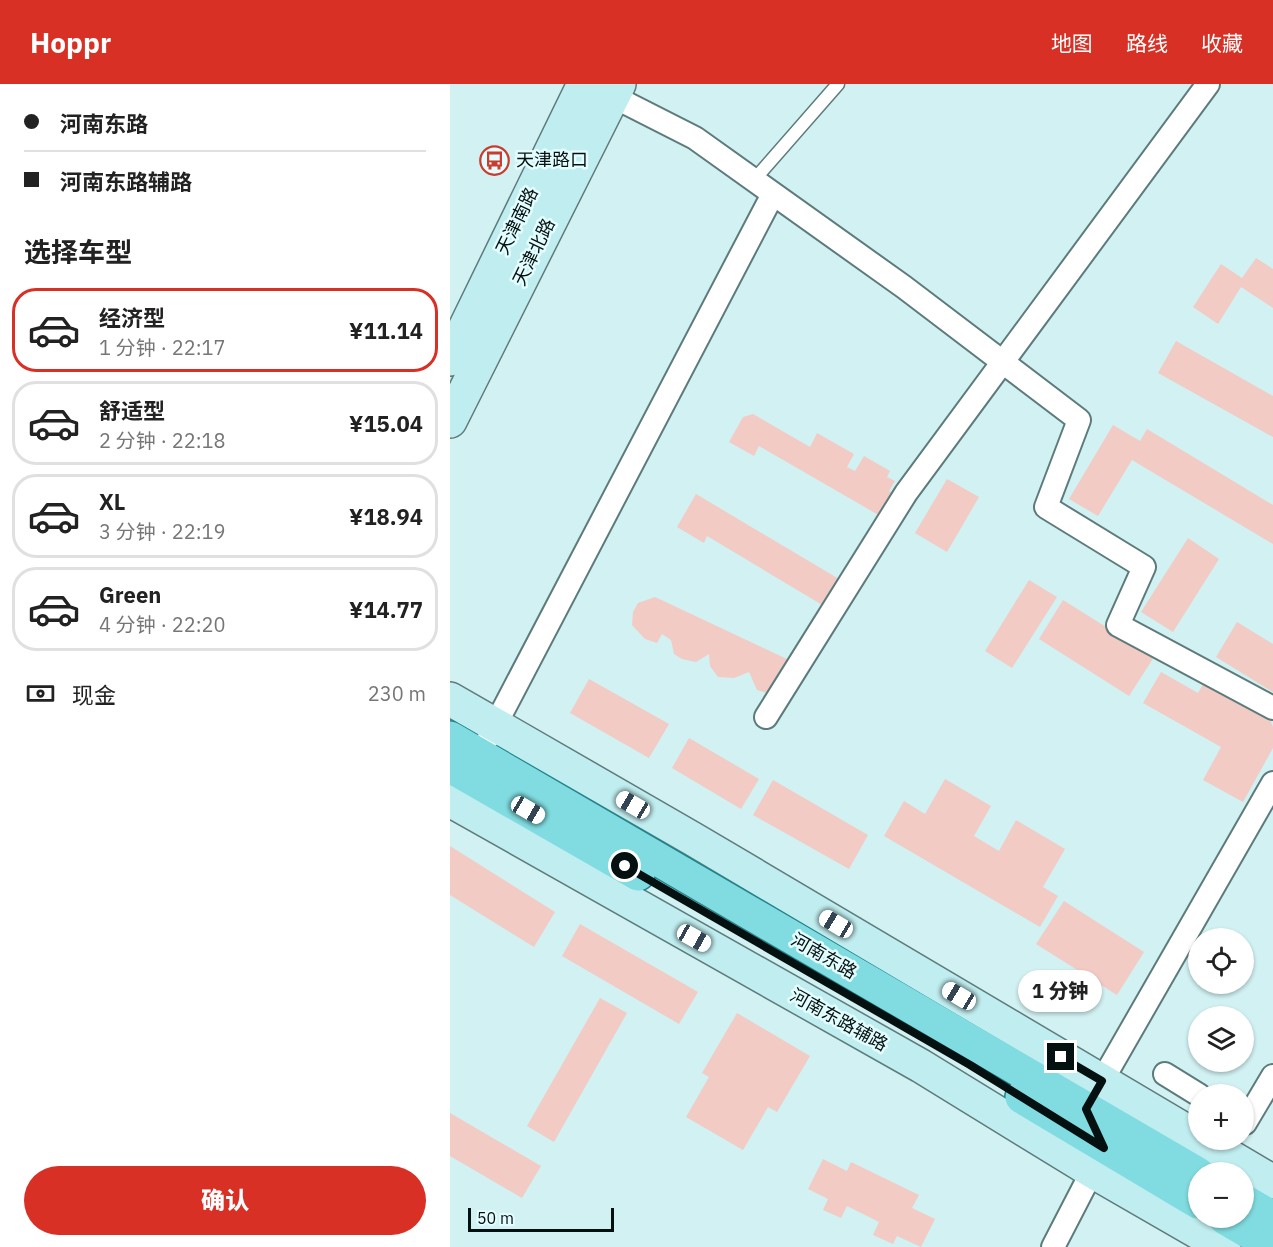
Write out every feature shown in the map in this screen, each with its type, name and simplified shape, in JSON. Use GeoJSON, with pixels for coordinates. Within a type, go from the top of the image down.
{"type":"FeatureCollection","features":[{"type":"Feature","properties":{"kind":"main road","name":"河南东路"},"geometry":{"type":"LineString","coordinates":[[450,738],[1188,1168]]}},
{"type":"Feature","properties":{"kind":"main road","name":"河南东路"},"geometry":{"type":"LineString","coordinates":[[450,766],[970,1065],[1098,1159],[1188,1199]]}},
{"type":"Feature","properties":{"kind":"main road"},"geometry":{"type":"LineString","coordinates":[[1254,1206],[1273,1218]]}},
{"type":"Feature","properties":{"kind":"main road"},"geometry":{"type":"LineString","coordinates":[[1243,1228],[1273,1245]]}},
{"type":"Feature","properties":{"kind":"street"},"geometry":{"type":"LineString","coordinates":[[766,717],[906,493],[1208,84]]}},
{"type":"Feature","properties":{"kind":"street"},"geometry":{"type":"LineString","coordinates":[[599,88],[695,138],[904,287],[1079,420],[1046,507],[1144,567],[1118,625],[1273,708]]}},
{"type":"Feature","properties":{"kind":"street","name":"天津南路"},"geometry":{"type":"LineString","coordinates":[[450,358],[599,88]]}},
{"type":"Feature","properties":{"kind":"street","name":"天津北路"},"geometry":{"type":"LineString","coordinates":[[450,421],[599,88]]}},
{"type":"Feature","properties":{"kind":"street"},"geometry":{"type":"LineString","coordinates":[[480,755],[773,194]]}},
{"type":"Feature","properties":{"kind":"street"},"geometry":{"type":"LineString","coordinates":[[450,699],[1188,1132]]}},
{"type":"Feature","properties":{"kind":"street"},"geometry":{"type":"LineString","coordinates":[[1053,1247],[1098,1159],[1086,1109],[1273,783]]}},
{"type":"Feature","properties":{"kind":"street","name":"河南东路辅路"},"geometry":{"type":"LineString","coordinates":[[450,800],[921,1066],[1098,1159],[1224,1247]]}},
{"type":"Feature","properties":{"kind":"street"},"geometry":{"type":"LineString","coordinates":[[1165,1074],[1188,1088]]}},
{"type":"Feature","properties":{"kind":"street"},"geometry":{"type":"LineString","coordinates":[[1254,1108],[1273,1076]]}},
{"type":"Feature","properties":{"kind":"street"},"geometry":{"type":"LineString","coordinates":[[1219,1150],[1273,1182]]}},
{"type":"Feature","properties":{"kind":"lane"},"geometry":{"type":"LineString","coordinates":[[754,180],[838,84]]}},
{"type":"Feature","properties":{"kind":"building"},"geometry":{"type":"Polygon","coordinates":[[[1256,258],[1273,269],[1273,308],[1241,287],[1218,324],[1193,307],[1221,264],[1242,278],[1256,258]]]}},
{"type":"Feature","properties":{"kind":"building"},"geometry":{"type":"Polygon","coordinates":[[[1176,341],[1273,396],[1273,437],[1158,373],[1176,341]]]}},
{"type":"Feature","properties":{"kind":"building"},"geometry":{"type":"Polygon","coordinates":[[[753,414],[810,447],[817,433],[854,454],[847,467],[855,471],[864,456],[890,471],[887,477],[895,481],[889,491],[895,494],[882,517],[759,446],[754,456],[729,442],[743,417],[753,414]]]}},
{"type":"Feature","properties":{"kind":"building"},"geometry":{"type":"Polygon","coordinates":[[[1113,425],[1140,441],[1147,429],[1273,505],[1273,544],[1132,460],[1098,516],[1069,499],[1113,425]]]}},
{"type":"Feature","properties":{"kind":"building"},"geometry":{"type":"Polygon","coordinates":[[[947,479],[979,497],[947,552],[915,533],[947,479]]]}},
{"type":"Feature","properties":{"kind":"building"},"geometry":{"type":"Polygon","coordinates":[[[696,494],[844,582],[829,609],[707,536],[704,543],[677,527],[696,494]]]}},
{"type":"Feature","properties":{"kind":"building"},"geometry":{"type":"Polygon","coordinates":[[[1188,538],[1219,559],[1173,632],[1141,612],[1188,538]]]}},
{"type":"Feature","properties":{"kind":"building"},"geometry":{"type":"Polygon","coordinates":[[[1029,580],[1057,597],[1012,668],[985,651],[1029,580]]]}},
{"type":"Feature","properties":{"kind":"building"},"geometry":{"type":"Polygon","coordinates":[[[655,597],[789,660],[771,694],[757,690],[749,672],[734,678],[718,677],[710,666],[709,654],[696,662],[682,659],[674,654],[671,640],[662,634],[657,643],[645,639],[632,625],[633,612],[638,603],[655,597]]]}},
{"type":"Feature","properties":{"kind":"building"},"geometry":{"type":"Polygon","coordinates":[[[1063,600],[1154,657],[1129,696],[1039,639],[1063,600]]]}},
{"type":"Feature","properties":{"kind":"building"},"geometry":{"type":"Polygon","coordinates":[[[1237,622],[1273,644],[1273,692],[1216,657],[1237,622]]]}},
{"type":"Feature","properties":{"kind":"building"},"geometry":{"type":"Polygon","coordinates":[[[1161,672],[1198,693],[1205,681],[1269,717],[1273,727],[1273,748],[1243,802],[1203,780],[1221,747],[1143,703],[1161,672]]]}},
{"type":"Feature","properties":{"kind":"building"},"geometry":{"type":"Polygon","coordinates":[[[589,679],[669,724],[649,758],[570,713],[589,679]]]}},
{"type":"Feature","properties":{"kind":"building"},"geometry":{"type":"Polygon","coordinates":[[[689,738],[759,779],[741,809],[672,768],[689,738]]]}},
{"type":"Feature","properties":{"kind":"building"},"geometry":{"type":"Polygon","coordinates":[[[945,779],[991,806],[974,836],[999,851],[1016,820],[1065,849],[1043,887],[1058,896],[1040,927],[884,836],[904,801],[925,814],[945,779]]]}},
{"type":"Feature","properties":{"kind":"building"},"geometry":{"type":"Polygon","coordinates":[[[773,780],[868,835],[849,869],[753,815],[773,780]]]}},
{"type":"Feature","properties":{"kind":"building"},"geometry":{"type":"Polygon","coordinates":[[[450,846],[555,912],[534,947],[450,895],[450,846]]]}},
{"type":"Feature","properties":{"kind":"building"},"geometry":{"type":"Polygon","coordinates":[[[1064,901],[1144,952],[1117,995],[1036,944],[1064,901]]]}},
{"type":"Feature","properties":{"kind":"building"},"geometry":{"type":"Polygon","coordinates":[[[580,924],[698,992],[679,1024],[562,956],[580,924]]]}},
{"type":"Feature","properties":{"kind":"building"},"geometry":{"type":"Polygon","coordinates":[[[600,998],[627,1013],[554,1142],[527,1126],[600,998]]]}},
{"type":"Feature","properties":{"kind":"building"},"geometry":{"type":"Polygon","coordinates":[[[737,1013],[810,1056],[777,1112],[768,1107],[743,1150],[686,1117],[709,1077],[702,1073],[737,1013]]]}},
{"type":"Feature","properties":{"kind":"building"},"geometry":{"type":"Polygon","coordinates":[[[450,1113],[541,1166],[522,1198],[450,1156],[450,1113]]]}},
{"type":"Feature","properties":{"kind":"building"},"geometry":{"type":"Polygon","coordinates":[[[823,1159],[847,1171],[851,1162],[919,1195],[912,1208],[935,1219],[921,1247],[897,1236],[893,1244],[873,1235],[879,1222],[847,1206],[841,1218],[823,1210],[828,1199],[808,1189],[823,1159]]]}},
{"type":"Feature","properties":{"kind":"place","name":"天津路口"},"geometry":{"type":"Point","coordinates":[495,160]}},
{"type":"Feature","properties":{"kind":"route"},"geometry":{"type":"LineString","coordinates":[[625,866],[970,1065],[1104,1148],[1086,1109],[1102,1081],[1061,1057]]}}]}
